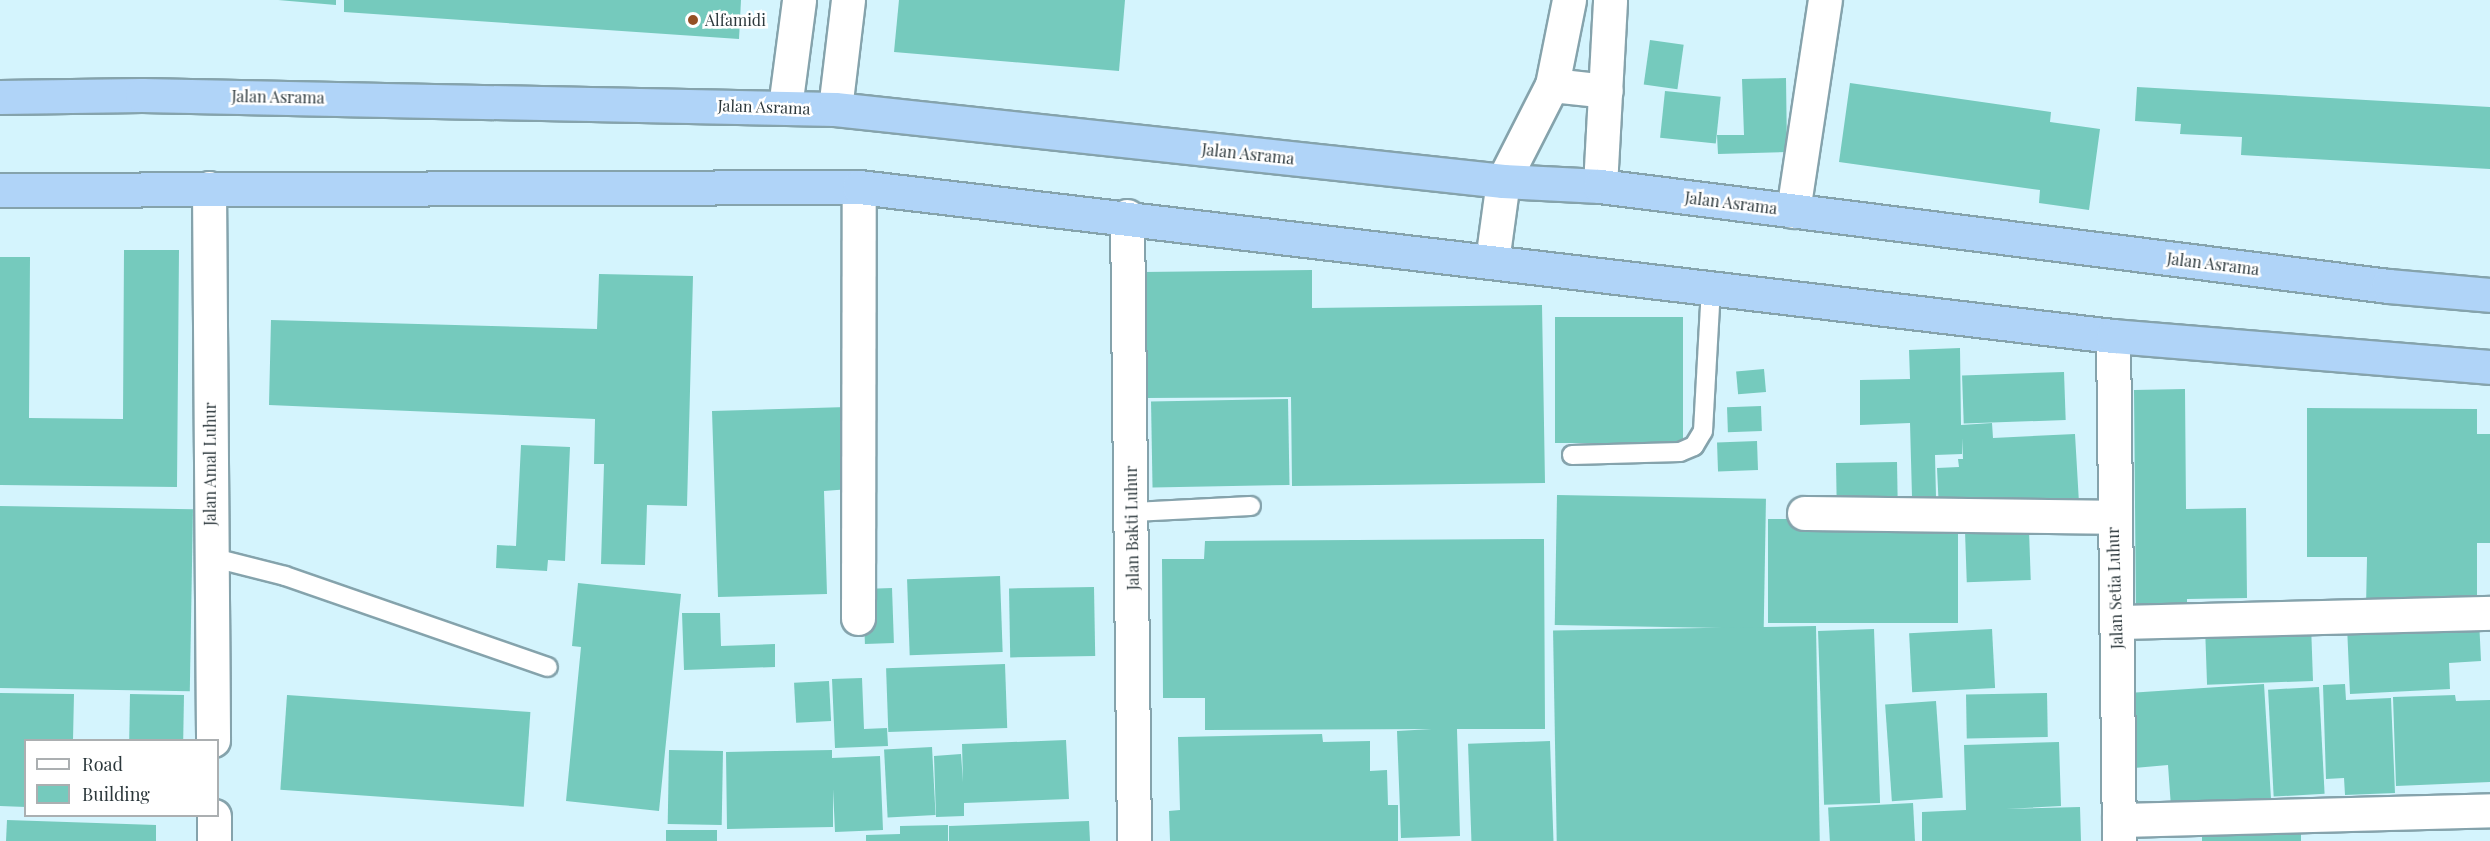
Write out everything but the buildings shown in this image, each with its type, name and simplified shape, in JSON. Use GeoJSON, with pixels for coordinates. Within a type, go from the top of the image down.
{"type":"FeatureCollection","features":[{"type":"Feature","properties":{"kind":"highway","name":"Jalan Asrama"},"geometry":{"type":"LineString","coordinates":[[0,97],[142,95],[785,106],[835,109],[1503,181],[1600,186],[2388,286],[2490,295]]}},
{"type":"Feature","properties":{"kind":"highway"},"geometry":{"type":"LineString","coordinates":[[0,190],[859,187],[1127,216],[2113,336],[2490,368]]}},
{"type":"Feature","properties":{"kind":"street"},"geometry":{"type":"LineString","coordinates":[[785,106],[799,0]]}},
{"type":"Feature","properties":{"kind":"street"},"geometry":{"type":"LineString","coordinates":[[835,109],[848,0]]}},
{"type":"Feature","properties":{"kind":"street"},"geometry":{"type":"LineString","coordinates":[[1492,261],[1503,181],[1552,85],[1569,0]]}},
{"type":"Feature","properties":{"kind":"street"},"geometry":{"type":"LineString","coordinates":[[1600,186],[1610,0]]}},
{"type":"Feature","properties":{"kind":"street"},"geometry":{"type":"LineString","coordinates":[[1793,211],[1806,145],[1825,0]]}},
{"type":"Feature","properties":{"kind":"street"},"geometry":{"type":"LineString","coordinates":[[1552,85],[1606,91]]}},
{"type":"Feature","properties":{"kind":"street"},"geometry":{"type":"LineString","coordinates":[[858,618],[859,187]]}},
{"type":"Feature","properties":{"kind":"street","name":"Jalan Amal Luhur"},"geometry":{"type":"LineString","coordinates":[[209,188],[213,739]]}},
{"type":"Feature","properties":{"kind":"street","name":"Jalan Bakti Luhur"},"geometry":{"type":"LineString","coordinates":[[1127,216],[1133,512],[1134,841]]}},
{"type":"Feature","properties":{"kind":"street","name":"Jalan Setia Luhur"},"geometry":{"type":"LineString","coordinates":[[2113,336],[2112,517],[2117,622],[2119,831]]}},
{"type":"Feature","properties":{"kind":"street"},"geometry":{"type":"LineString","coordinates":[[1804,513],[2112,517]]}},
{"type":"Feature","properties":{"kind":"street"},"geometry":{"type":"LineString","coordinates":[[2117,622],[2490,613]]}},
{"type":"Feature","properties":{"kind":"street"},"geometry":{"type":"LineString","coordinates":[[2119,831],[2490,810]]}},
{"type":"Feature","properties":{"kind":"street"},"geometry":{"type":"LineString","coordinates":[[214,817],[214,841]]}},
{"type":"Feature","properties":{"kind":"lane"},"geometry":{"type":"LineString","coordinates":[[1572,455],[1680,452],[1694,446],[1703,431],[1711,287]]}},
{"type":"Feature","properties":{"kind":"lane"},"geometry":{"type":"LineString","coordinates":[[1133,512],[1251,506]]}},
{"type":"Feature","properties":{"kind":"lane"},"geometry":{"type":"LineString","coordinates":[[210,557],[285,576],[548,667]]}},
{"type":"Feature","properties":{"kind":"place","name":"Alfamidi"},"geometry":{"type":"Point","coordinates":[693,20]}}]}
